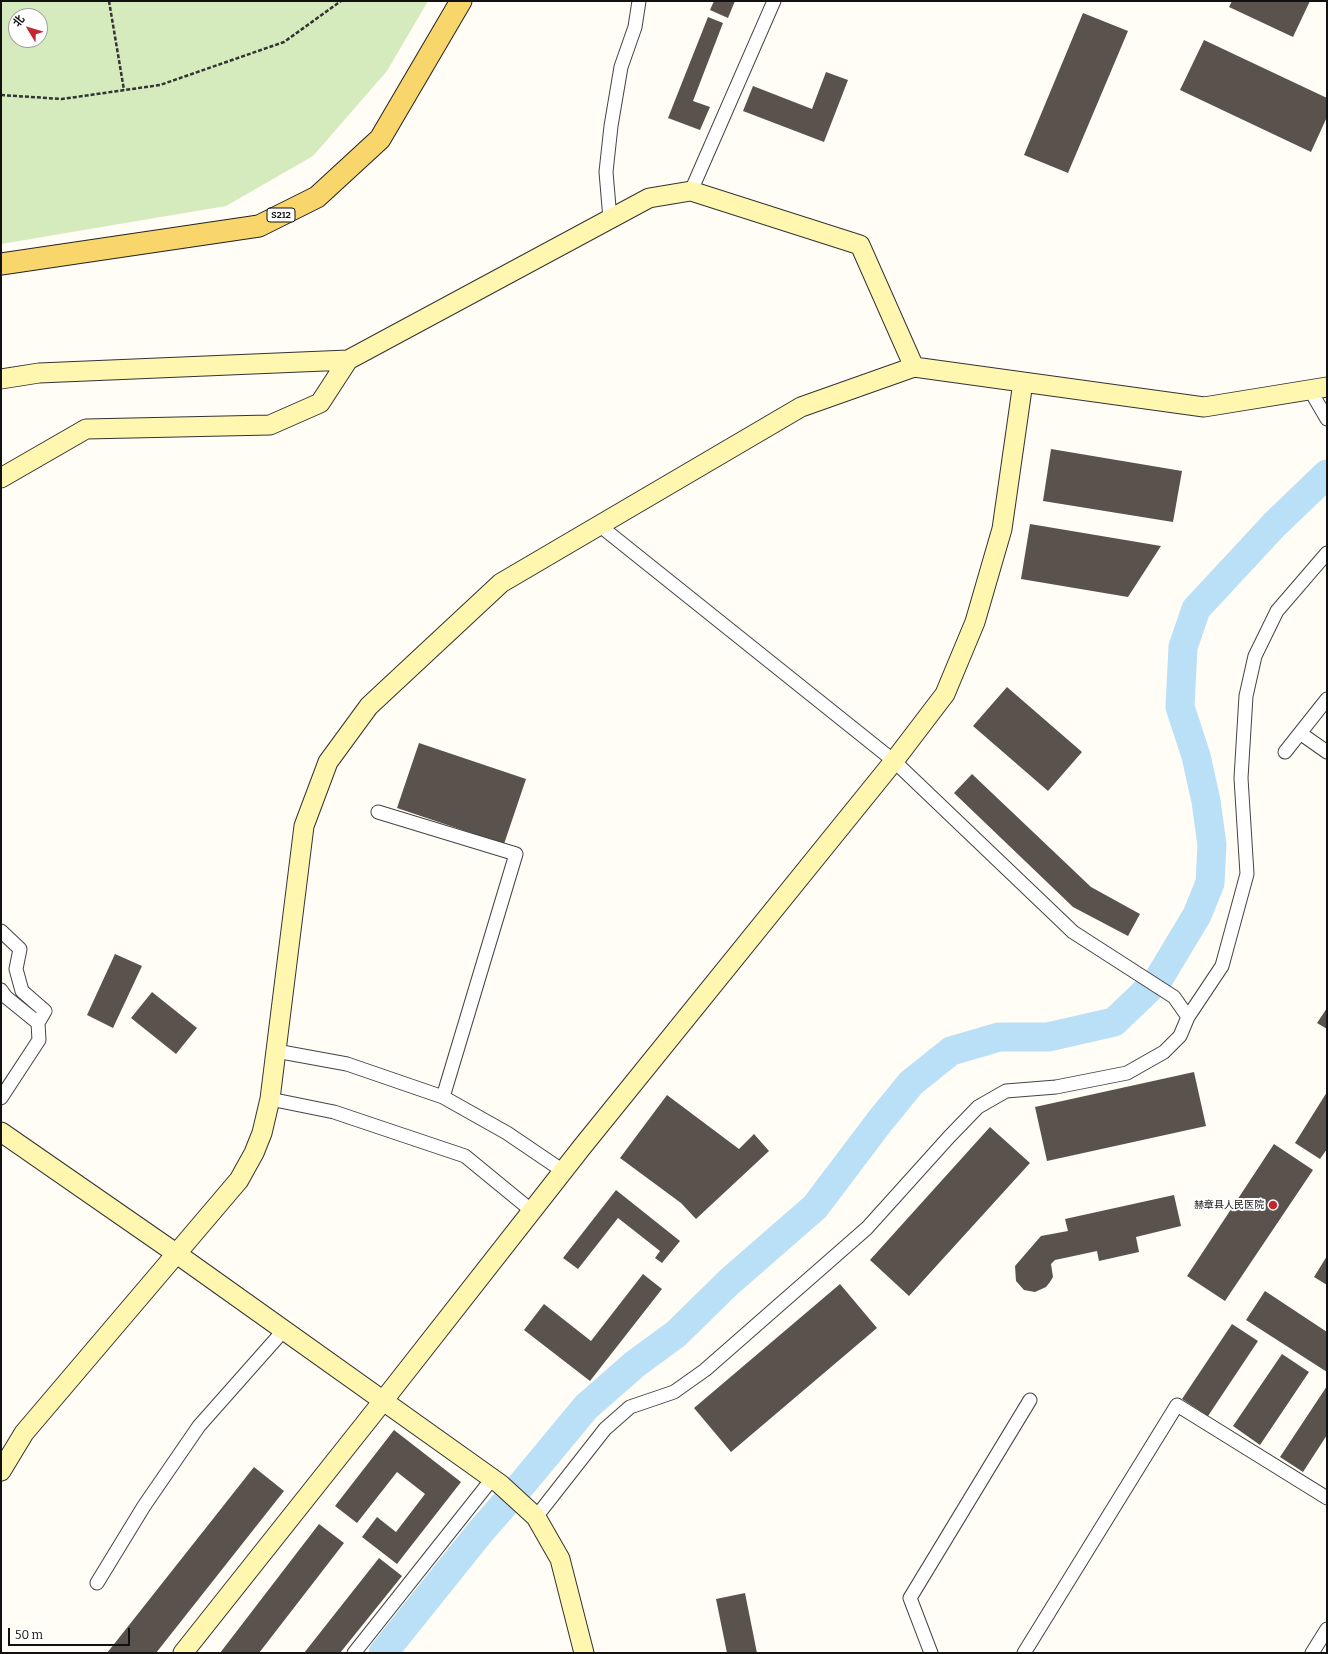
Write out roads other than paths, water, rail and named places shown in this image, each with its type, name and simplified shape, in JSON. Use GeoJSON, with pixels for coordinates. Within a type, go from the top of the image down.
{"type":"FeatureCollection","features":[{"type":"Feature","properties":{"kind":"main road","name":"S212"},"geometry":{"type":"LineString","coordinates":[[1,264],[259,226],[317,197],[380,139],[461,1]]}},
{"type":"Feature","properties":{"kind":"main road"},"geometry":{"type":"LineString","coordinates":[[1,379],[39,373],[348,360],[649,198],[691,191],[860,245],[914,367]]}},
{"type":"Feature","properties":{"kind":"main road"},"geometry":{"type":"LineString","coordinates":[[1,478],[86,429],[270,425],[320,402],[348,360]]}},
{"type":"Feature","properties":{"kind":"main road"},"geometry":{"type":"LineString","coordinates":[[1,1471],[24,1433],[239,1180],[254,1153],[262,1133],[270,1099],[304,826],[328,762],[369,706],[501,583],[801,407],[914,367],[1204,407],[1318,388]]}},
{"type":"Feature","properties":{"kind":"main road"},"geometry":{"type":"LineString","coordinates":[[183,1653],[563,1171],[894,761],[945,694],[975,622],[1002,529],[1023,382]]}},
{"type":"Feature","properties":{"kind":"main road"},"geometry":{"type":"LineString","coordinates":[[2,1134],[177,1254],[496,1481],[536,1517],[560,1559],[584,1653]]}},
{"type":"Feature","properties":{"kind":"street"},"geometry":{"type":"LineString","coordinates":[[610,219],[606,172],[612,126],[621,67],[635,27],[639,1]]}},
{"type":"Feature","properties":{"kind":"street"},"geometry":{"type":"LineString","coordinates":[[691,191],[774,1]]}},
{"type":"Feature","properties":{"kind":"street"},"geometry":{"type":"LineString","coordinates":[[1318,388],[1327,419]]}},
{"type":"Feature","properties":{"kind":"street"},"geometry":{"type":"LineString","coordinates":[[599,525],[894,761],[1073,932],[1174,997],[1188,1017]]}},
{"type":"Feature","properties":{"kind":"street"},"geometry":{"type":"LineString","coordinates":[[536,1517],[605,1429],[630,1407],[674,1392],[705,1370],[867,1228],[978,1107],[1006,1091],[1056,1088],[1127,1073],[1164,1052],[1180,1036],[1188,1017],[1222,966],[1248,874],[1241,778],[1246,696],[1255,656],[1278,611],[1327,553]]}},
{"type":"Feature","properties":{"kind":"street"},"geometry":{"type":"LineString","coordinates":[[1285,752],[1327,699]]}},
{"type":"Feature","properties":{"kind":"street"},"geometry":{"type":"LineString","coordinates":[[1300,733],[1327,752]]}},
{"type":"Feature","properties":{"kind":"street"},"geometry":{"type":"LineString","coordinates":[[378,812],[516,854],[443,1098]]}},
{"type":"Feature","properties":{"kind":"street"},"geometry":{"type":"LineString","coordinates":[[1,931],[20,949],[16,968],[22,991],[45,1011],[38,1023],[39,1040],[1,1098]]}},
{"type":"Feature","properties":{"kind":"street"},"geometry":{"type":"LineString","coordinates":[[1,990],[6,997],[38,1023]]}},
{"type":"Feature","properties":{"kind":"street"},"geometry":{"type":"LineString","coordinates":[[276,1051],[347,1064],[443,1098],[507,1133],[563,1171]]}},
{"type":"Feature","properties":{"kind":"street"},"geometry":{"type":"LineString","coordinates":[[270,1099],[334,1112],[465,1156],[532,1211]]}},
{"type":"Feature","properties":{"kind":"street"},"geometry":{"type":"LineString","coordinates":[[97,1583],[144,1506],[199,1426],[284,1330]]}},
{"type":"Feature","properties":{"kind":"street"},"geometry":{"type":"LineString","coordinates":[[931,1653],[910,1598],[1030,1400]]}},
{"type":"Feature","properties":{"kind":"street"},"geometry":{"type":"LineString","coordinates":[[1024,1653],[1177,1405],[1327,1498]]}},
{"type":"Feature","properties":{"kind":"street"},"geometry":{"type":"LineString","coordinates":[[354,1653],[496,1481]]}},
{"type":"Feature","properties":{"kind":"street"},"geometry":{"type":"LineString","coordinates":[[1312,1653],[1327,1629]]}},
{"type":"Feature","properties":{"kind":"waterway"},"geometry":{"type":"LineString","coordinates":[[383,1653],[481,1531],[586,1407],[635,1364],[676,1334],[729,1282],[815,1207],[880,1121],[911,1083],[951,1051],[999,1037],[1048,1037],[1114,1022],[1158,980],[1197,915],[1210,883],[1212,845],[1206,801],[1196,756],[1180,707],[1183,647],[1196,609],[1274,525],[1327,474]]}},
{"type":"Feature","properties":{"kind":"place","name":"赫章县人民医院"},"geometry":{"type":"Point","coordinates":[1273,1205]}}]}
